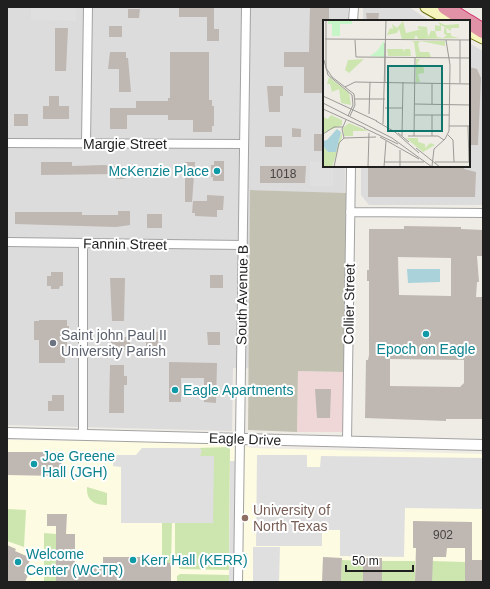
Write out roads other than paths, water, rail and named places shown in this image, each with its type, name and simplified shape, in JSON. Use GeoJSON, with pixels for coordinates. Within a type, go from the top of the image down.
{"type":"FeatureCollection","features":[{"type":"Feature","properties":{"kind":"highway"},"geometry":{"type":"LineString","coordinates":[[446,7],[465,20]]}},
{"type":"Feature","properties":{"kind":"highway"},"geometry":{"type":"LineString","coordinates":[[470,23],[483,31]]}},
{"type":"Feature","properties":{"kind":"main road"},"geometry":{"type":"LineString","coordinates":[[426,7],[449,20]]}},
{"type":"Feature","properties":{"kind":"main road"},"geometry":{"type":"LineString","coordinates":[[470,31],[483,38]]}},
{"type":"Feature","properties":{"kind":"street"},"geometry":{"type":"LineString","coordinates":[[86,143],[88,7]]}},
{"type":"Feature","properties":{"kind":"street","name":"South Avenue B"},"geometry":{"type":"LineString","coordinates":[[238,582],[246,7]]}},
{"type":"Feature","properties":{"kind":"street"},"geometry":{"type":"LineString","coordinates":[[353,20],[354,7]]}},
{"type":"Feature","properties":{"kind":"street","name":"Margie Street"},"geometry":{"type":"LineString","coordinates":[[7,143],[244,144]]}},
{"type":"Feature","properties":{"kind":"street","name":"Collier Street"},"geometry":{"type":"LineString","coordinates":[[347,442],[351,167]]}},
{"type":"Feature","properties":{"kind":"street"},"geometry":{"type":"LineString","coordinates":[[350,212],[483,213]]}},
{"type":"Feature","properties":{"kind":"street","name":"Fannin Street"},"geometry":{"type":"LineString","coordinates":[[7,242],[243,245]]}},
{"type":"Feature","properties":{"kind":"street"},"geometry":{"type":"LineString","coordinates":[[83,243],[83,434]]}},
{"type":"Feature","properties":{"kind":"street","name":"Eagle Drive"},"geometry":{"type":"LineString","coordinates":[[7,433],[483,445]]}},
{"type":"Feature","properties":{"kind":"water"},"geometry":{"type":"Polygon","coordinates":[[[407,269],[440,269],[440,282],[408,283],[407,269]]]}},
{"type":"Feature","properties":{"kind":"place","name":"McKenzie Place"},"geometry":{"type":"Point","coordinates":[217,171]}},
{"type":"Feature","properties":{"kind":"place","name":"Epoch on Eagle"},"geometry":{"type":"Point","coordinates":[426,334]}},
{"type":"Feature","properties":{"kind":"place","name":"Saint john Paul II University Parish"},"geometry":{"type":"Point","coordinates":[53,343]}},
{"type":"Feature","properties":{"kind":"place","name":"Eagle Apartments"},"geometry":{"type":"Point","coordinates":[175,390]}},
{"type":"Feature","properties":{"kind":"place","name":"Joe Greene Hall (JGH)"},"geometry":{"type":"Point","coordinates":[34,464]}},
{"type":"Feature","properties":{"kind":"place","name":"University of North Texas"},"geometry":{"type":"Point","coordinates":[245,518]}},
{"type":"Feature","properties":{"kind":"place","name":"Kerr Hall (KERR)"},"geometry":{"type":"Point","coordinates":[133,560]}},
{"type":"Feature","properties":{"kind":"place","name":"Welcome Center (WCTR)"},"geometry":{"type":"Point","coordinates":[18,562]}}]}
